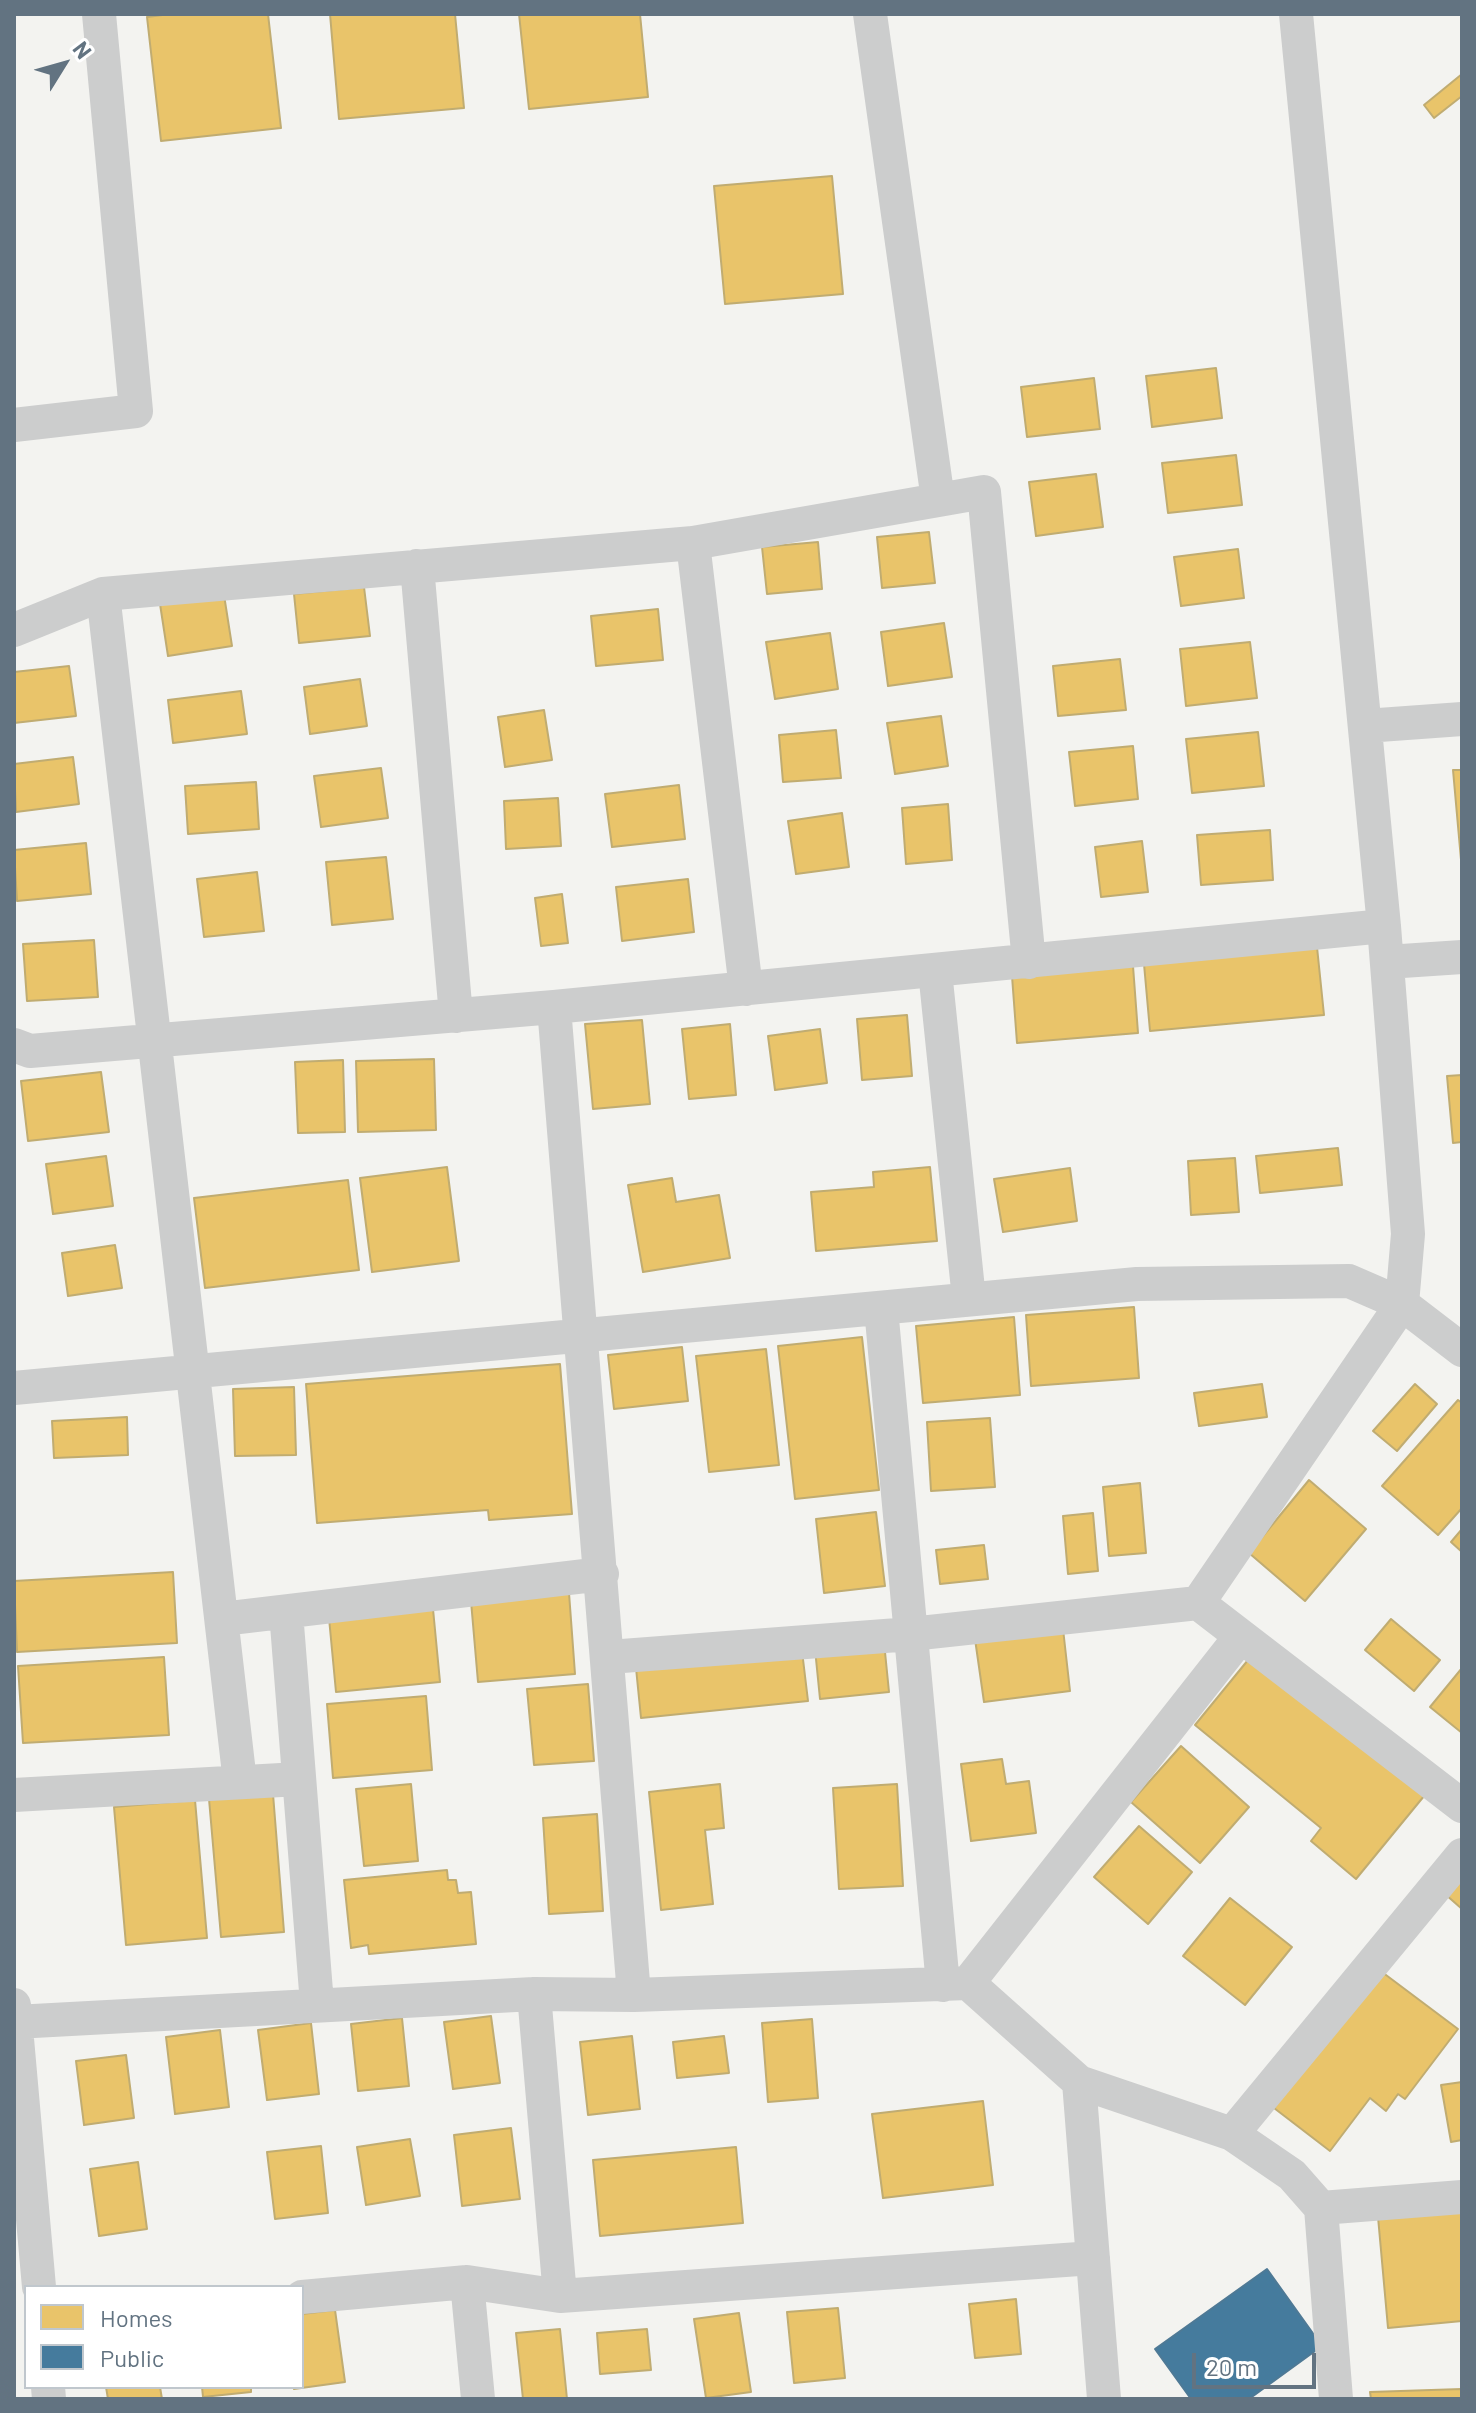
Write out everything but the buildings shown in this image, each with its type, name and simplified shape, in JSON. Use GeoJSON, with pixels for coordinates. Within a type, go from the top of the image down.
{"type":"FeatureCollection","features":[{"type":"Feature","properties":{"kind":"street"},"geometry":{"type":"LineString","coordinates":[[14,425],[136,411],[99,14]]}},
{"type":"Feature","properties":{"kind":"street"},"geometry":{"type":"LineString","coordinates":[[870,14],[938,500]]}},
{"type":"Feature","properties":{"kind":"street"},"geometry":{"type":"LineString","coordinates":[[1198,1603],[1402,1304],[1408,1234],[1384,926],[1296,14]]}},
{"type":"Feature","properties":{"kind":"street"},"geometry":{"type":"LineString","coordinates":[[14,630],[103,594],[693,543],[984,492],[1029,962]]}},
{"type":"Feature","properties":{"kind":"street"},"geometry":{"type":"LineString","coordinates":[[693,543],[746,989]]}},
{"type":"Feature","properties":{"kind":"street"},"geometry":{"type":"LineString","coordinates":[[417,566],[456,1016]]}},
{"type":"Feature","properties":{"kind":"street"},"geometry":{"type":"LineString","coordinates":[[103,594],[240,1782]]}},
{"type":"Feature","properties":{"kind":"street"},"geometry":{"type":"LineString","coordinates":[[1365,726],[1462,719]]}},
{"type":"Feature","properties":{"kind":"street"},"geometry":{"type":"LineString","coordinates":[[14,1045],[30,1051],[456,1016],[1384,926]]}},
{"type":"Feature","properties":{"kind":"street"},"geometry":{"type":"LineString","coordinates":[[1387,962],[1462,957]]}},
{"type":"Feature","properties":{"kind":"street"},"geometry":{"type":"LineString","coordinates":[[935,971],[969,1299]]}},
{"type":"Feature","properties":{"kind":"street"},"geometry":{"type":"LineString","coordinates":[[554,1007],[634,1995]]}},
{"type":"Feature","properties":{"kind":"street"},"geometry":{"type":"LineString","coordinates":[[14,1388],[1137,1284],[1349,1281],[1402,1304],[1462,1350]]}},
{"type":"Feature","properties":{"kind":"street"},"geometry":{"type":"LineString","coordinates":[[881,1308],[911,1634],[955,1984]]}},
{"type":"Feature","properties":{"kind":"street"},"geometry":{"type":"LineString","coordinates":[[222,1619],[602,1574]]}},
{"type":"Feature","properties":{"kind":"street"},"geometry":{"type":"LineString","coordinates":[[609,1657],[911,1634],[1198,1603],[1462,1806]]}},
{"type":"Feature","properties":{"kind":"street"},"geometry":{"type":"LineString","coordinates":[[286,1612],[317,2004]]}},
{"type":"Feature","properties":{"kind":"street"},"geometry":{"type":"LineString","coordinates":[[955,1984],[1241,1636]]}},
{"type":"Feature","properties":{"kind":"street"},"geometry":{"type":"LineString","coordinates":[[14,1795],[299,1779]]}},
{"type":"Feature","properties":{"kind":"street"},"geometry":{"type":"LineString","coordinates":[[1232,2134],[1462,1855]]}},
{"type":"Feature","properties":{"kind":"street"},"geometry":{"type":"LineString","coordinates":[[39,2285],[15,2014],[534,1994],[634,1995],[955,1984],[1079,2082],[1232,2134],[1292,2175],[1321,2208],[1336,2399]]}},
{"type":"Feature","properties":{"kind":"street"},"geometry":{"type":"LineString","coordinates":[[534,1994],[560,2296]]}},
{"type":"Feature","properties":{"kind":"street"},"geometry":{"type":"LineString","coordinates":[[1079,2082],[1104,2399]]}},
{"type":"Feature","properties":{"kind":"street"},"geometry":{"type":"LineString","coordinates":[[1321,2208],[1462,2197]]}},
{"type":"Feature","properties":{"kind":"street"},"geometry":{"type":"LineString","coordinates":[[304,2297],[467,2282],[560,2296],[1093,2258]]}},
{"type":"Feature","properties":{"kind":"street"},"geometry":{"type":"LineString","coordinates":[[467,2282],[478,2399]]}}]}
